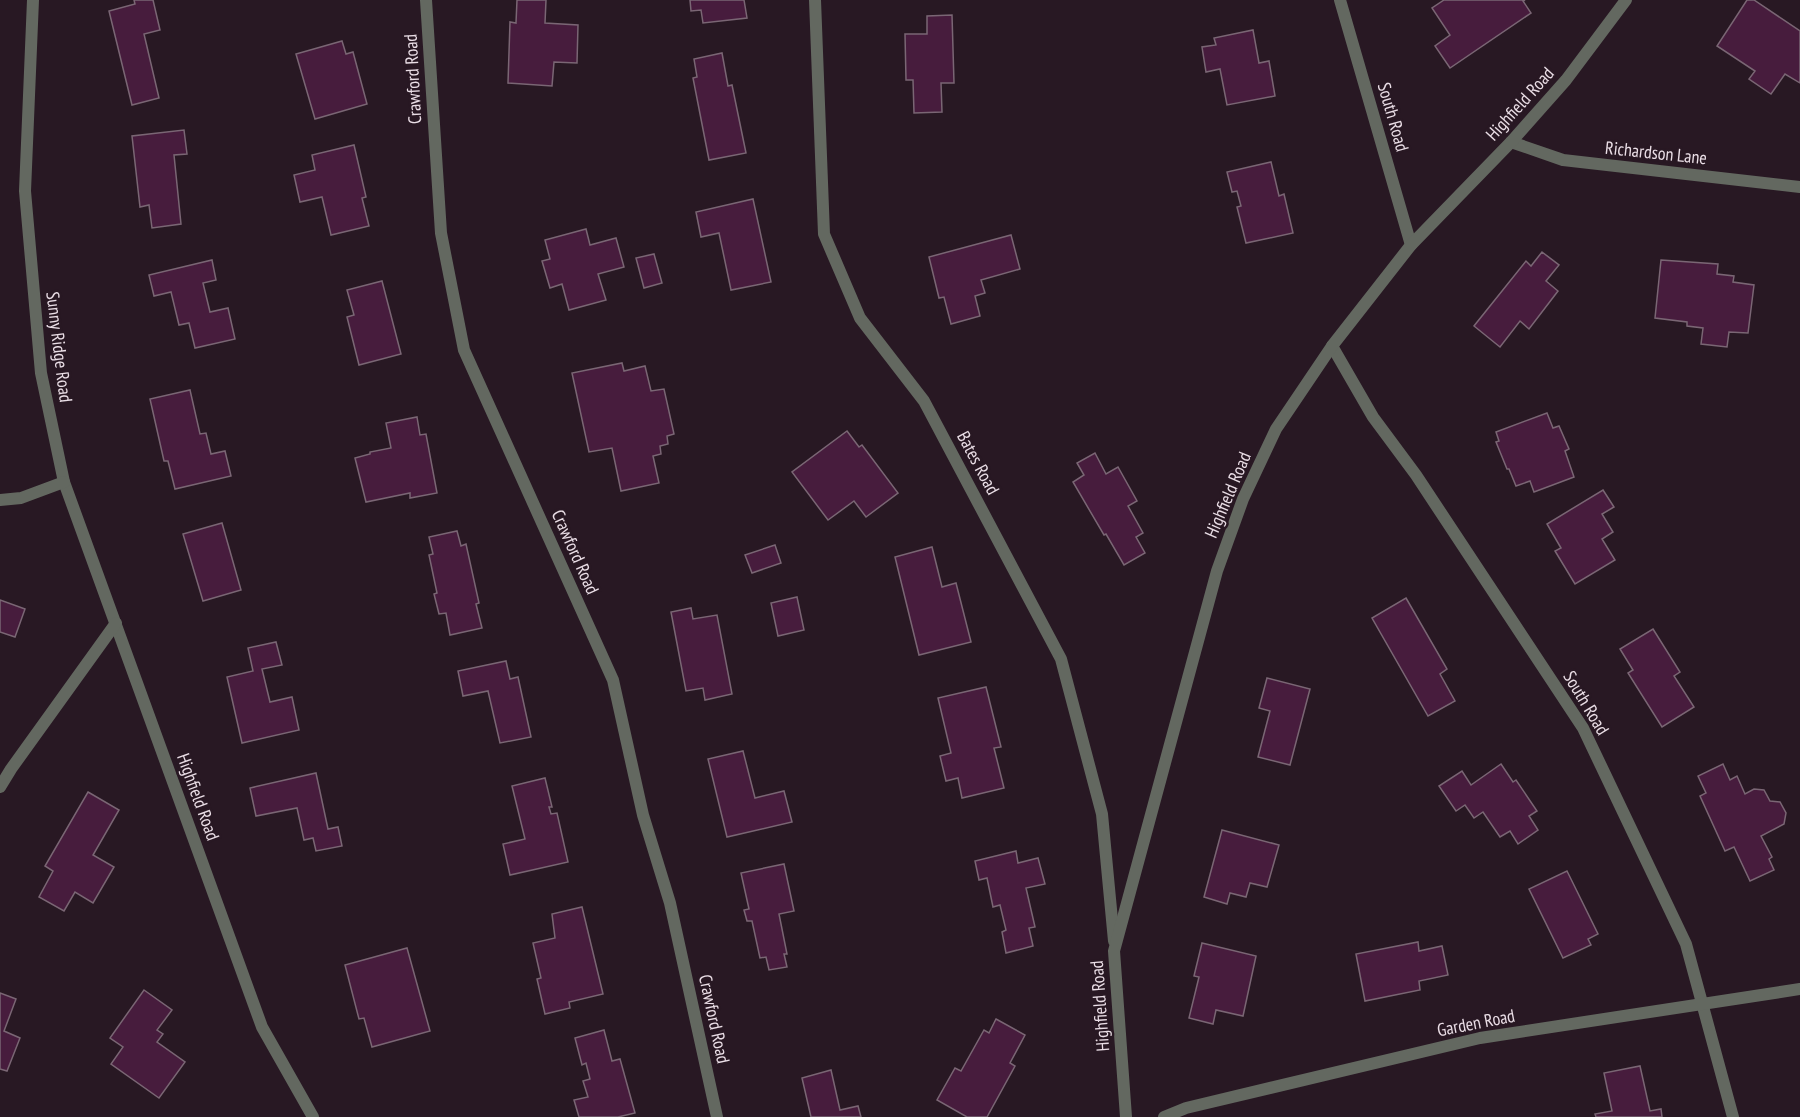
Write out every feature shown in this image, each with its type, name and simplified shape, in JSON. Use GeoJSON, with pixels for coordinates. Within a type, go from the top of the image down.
{"type":"FeatureCollection","features":[{"type":"Feature","properties":{"kind":"street","name":"Sunny Ridge Road"},"geometry":{"type":"LineString","coordinates":[[33,0],[25,191],[41,373],[64,482]]}},
{"type":"Feature","properties":{"kind":"street","name":"Crawford Road"},"geometry":{"type":"LineString","coordinates":[[426,0],[441,233],[464,350],[613,680],[643,815],[670,903],[717,1117]]}},
{"type":"Feature","properties":{"kind":"street","name":"Bates Road"},"geometry":{"type":"LineString","coordinates":[[815,0],[824,234],[860,318],[924,401],[1061,659],[1102,814],[1114,951]]}},
{"type":"Feature","properties":{"kind":"street","name":"South Road"},"geometry":{"type":"LineString","coordinates":[[1340,0],[1411,244]]}},
{"type":"Feature","properties":{"kind":"street","name":"Highfield Road"},"geometry":{"type":"LineString","coordinates":[[1126,1117],[1114,951],[1217,572],[1243,499],[1276,429],[1332,346],[1411,244],[1511,142],[1566,80],[1626,0]]}},
{"type":"Feature","properties":{"kind":"street","name":"Richardson Lane"},"geometry":{"type":"LineString","coordinates":[[1511,142],[1563,160],[1800,187]]}},
{"type":"Feature","properties":{"kind":"street","name":"South Road"},"geometry":{"type":"LineString","coordinates":[[1332,346],[1373,417],[1416,476],[1583,728],[1686,944],[1733,1117]]}},
{"type":"Feature","properties":{"kind":"street"},"geometry":{"type":"LineString","coordinates":[[0,500],[21,498],[64,482]]}},
{"type":"Feature","properties":{"kind":"street","name":"Highfield Road"},"geometry":{"type":"LineString","coordinates":[[64,482],[262,1027],[313,1117]]}},
{"type":"Feature","properties":{"kind":"street"},"geometry":{"type":"LineString","coordinates":[[0,788],[11,769],[116,623]]}},
{"type":"Feature","properties":{"kind":"street","name":"Garden Road"},"geometry":{"type":"LineString","coordinates":[[1164,1117],[1186,1108],[1480,1038],[1800,989]]}},
{"type":"Feature","properties":{"kind":"building"},"geometry":{"type":"Polygon","coordinates":[[[134,0],[153,0],[160,30],[144,34],[159,98],[132,105],[109,11],[135,4],[134,0]]]}},
{"type":"Feature","properties":{"kind":"building"},"geometry":{"type":"Polygon","coordinates":[[[517,0],[546,0],[545,23],[578,25],[577,63],[554,62],[552,86],[508,83],[510,22],[516,23],[517,0]]]}},
{"type":"Feature","properties":{"kind":"building"},"geometry":{"type":"Polygon","coordinates":[[[690,0],[744,0],[747,18],[703,23],[701,10],[691,11],[690,0]]]}},
{"type":"Feature","properties":{"kind":"building"},"geometry":{"type":"Polygon","coordinates":[[[1444,0],[1525,0],[1523,1],[1531,13],[1450,68],[1435,46],[1450,35],[1432,8],[1444,0]]]}},
{"type":"Feature","properties":{"kind":"building"},"geometry":{"type":"Polygon","coordinates":[[[1747,0],[1754,0],[1800,31],[1800,83],[1785,74],[1771,94],[1749,79],[1755,71],[1717,46],[1747,0]]]}},
{"type":"Feature","properties":{"kind":"building"},"geometry":{"type":"Polygon","coordinates":[[[952,15],[954,83],[941,83],[942,112],[914,113],[913,80],[906,80],[905,34],[927,34],[927,16],[952,15]]]}},
{"type":"Feature","properties":{"kind":"building"},"geometry":{"type":"Polygon","coordinates":[[[1253,30],[1259,63],[1269,61],[1275,96],[1227,105],[1220,69],[1206,72],[1202,47],[1216,45],[1214,38],[1253,30]]]}},
{"type":"Feature","properties":{"kind":"building"},"geometry":{"type":"Polygon","coordinates":[[[342,41],[346,54],[353,52],[367,104],[315,119],[296,54],[342,41]]]}},
{"type":"Feature","properties":{"kind":"building"},"geometry":{"type":"Polygon","coordinates":[[[722,53],[728,86],[732,85],[746,153],[709,160],[693,78],[697,77],[694,59],[722,53]]]}},
{"type":"Feature","properties":{"kind":"building"},"geometry":{"type":"Polygon","coordinates":[[[184,130],[187,154],[174,155],[181,224],[152,228],[149,205],[140,207],[132,136],[184,130]]]}},
{"type":"Feature","properties":{"kind":"building"},"geometry":{"type":"Polygon","coordinates":[[[354,145],[366,197],[362,198],[369,226],[331,235],[322,197],[300,202],[294,175],[315,170],[312,155],[354,145]]]}},
{"type":"Feature","properties":{"kind":"building"},"geometry":{"type":"Polygon","coordinates":[[[1271,162],[1279,196],[1284,194],[1293,233],[1246,243],[1237,207],[1241,206],[1237,191],[1232,192],[1227,172],[1271,162]]]}},
{"type":"Feature","properties":{"kind":"building"},"geometry":{"type":"Polygon","coordinates":[[[753,199],[771,282],[731,290],[719,233],[701,237],[696,212],[753,199]]]}},
{"type":"Feature","properties":{"kind":"building"},"geometry":{"type":"Polygon","coordinates":[[[586,229],[590,245],[616,238],[624,267],[598,274],[606,300],[569,310],[562,284],[550,288],[542,261],[550,259],[545,240],[586,229]]]}},
{"type":"Feature","properties":{"kind":"building"},"geometry":{"type":"Polygon","coordinates":[[[1011,235],[1020,269],[981,280],[985,293],[975,296],[980,316],[951,324],[944,297],[939,298],[929,257],[1011,235]]]}},
{"type":"Feature","properties":{"kind":"building"},"geometry":{"type":"Polygon","coordinates":[[[1542,252],[1559,265],[1546,281],[1558,291],[1529,329],[1520,321],[1500,347],[1474,326],[1526,261],[1531,266],[1542,252]]]}},
{"type":"Feature","properties":{"kind":"building"},"geometry":{"type":"Polygon","coordinates":[[[654,254],[662,283],[644,288],[636,258],[654,254]]]}},
{"type":"Feature","properties":{"kind":"building"},"geometry":{"type":"Polygon","coordinates":[[[212,260],[216,280],[203,283],[210,312],[228,308],[235,339],[195,348],[189,323],[179,325],[171,292],[154,296],[149,275],[212,260]]]}},
{"type":"Feature","properties":{"kind":"building"},"geometry":{"type":"Polygon","coordinates":[[[1661,260],[1718,264],[1717,274],[1734,276],[1733,282],[1754,285],[1748,333],[1729,332],[1727,347],[1701,344],[1703,328],[1687,326],[1687,322],[1655,318],[1661,260]]]}},
{"type":"Feature","properties":{"kind":"building"},"geometry":{"type":"Polygon","coordinates":[[[382,281],[401,354],[359,365],[347,317],[354,315],[347,290],[382,281]]]}},
{"type":"Feature","properties":{"kind":"building"},"geometry":{"type":"Polygon","coordinates":[[[622,363],[624,371],[645,366],[651,391],[664,389],[674,434],[667,436],[668,444],[660,446],[661,454],[653,456],[659,483],[621,491],[612,448],[589,452],[572,373],[622,363]]]}},
{"type":"Feature","properties":{"kind":"building"},"geometry":{"type":"Polygon","coordinates":[[[190,390],[200,434],[206,433],[211,454],[225,451],[231,476],[175,489],[168,461],[164,461],[150,399],[190,390]]]}},
{"type":"Feature","properties":{"kind":"building"},"geometry":{"type":"Polygon","coordinates":[[[1547,413],[1553,428],[1559,426],[1569,449],[1565,451],[1574,477],[1534,492],[1530,481],[1516,486],[1496,442],[1499,441],[1496,432],[1547,413]]]}},
{"type":"Feature","properties":{"kind":"building"},"geometry":{"type":"Polygon","coordinates":[[[417,417],[420,435],[426,434],[437,493],[410,498],[410,493],[366,502],[355,458],[391,448],[386,423],[417,417]]]}},
{"type":"Feature","properties":{"kind":"building"},"geometry":{"type":"Polygon","coordinates":[[[847,431],[859,447],[862,445],[898,493],[866,517],[854,501],[828,520],[792,472],[847,431]]]}},
{"type":"Feature","properties":{"kind":"building"},"geometry":{"type":"Polygon","coordinates":[[[1095,453],[1106,474],[1118,467],[1137,501],[1128,506],[1143,533],[1136,537],[1145,553],[1124,565],[1073,482],[1084,475],[1077,463],[1095,453]]]}},
{"type":"Feature","properties":{"kind":"building"},"geometry":{"type":"Polygon","coordinates":[[[1603,490],[1614,507],[1602,514],[1613,532],[1602,539],[1615,560],[1575,584],[1555,551],[1561,548],[1547,524],[1603,490]]]}},
{"type":"Feature","properties":{"kind":"building"},"geometry":{"type":"Polygon","coordinates":[[[222,523],[241,590],[203,601],[183,534],[222,523]]]}},
{"type":"Feature","properties":{"kind":"building"},"geometry":{"type":"Polygon","coordinates":[[[457,531],[461,546],[466,544],[482,628],[450,635],[446,613],[439,614],[434,594],[437,593],[429,555],[433,554],[429,537],[457,531]]]}},
{"type":"Feature","properties":{"kind":"building"},"geometry":{"type":"Polygon","coordinates":[[[775,545],[781,563],[752,573],[745,555],[775,545]]]}},
{"type":"Feature","properties":{"kind":"building"},"geometry":{"type":"Polygon","coordinates":[[[932,547],[942,587],[956,583],[971,642],[919,655],[895,557],[932,547]]]}},
{"type":"Feature","properties":{"kind":"building"},"geometry":{"type":"Polygon","coordinates":[[[797,597],[804,630],[778,636],[771,603],[797,597]]]}},
{"type":"Feature","properties":{"kind":"building"},"geometry":{"type":"Polygon","coordinates":[[[1406,598],[1447,669],[1440,674],[1455,701],[1428,716],[1372,618],[1406,598]]]}},
{"type":"Feature","properties":{"kind":"building"},"geometry":{"type":"Polygon","coordinates":[[[0,600],[25,609],[15,637],[0,632],[0,600]]]}},
{"type":"Feature","properties":{"kind":"building"},"geometry":{"type":"Polygon","coordinates":[[[691,608],[693,619],[717,615],[732,694],[705,700],[703,688],[686,691],[671,612],[691,608]]]}},
{"type":"Feature","properties":{"kind":"building"},"geometry":{"type":"Polygon","coordinates":[[[1653,629],[1680,672],[1674,676],[1694,707],[1662,727],[1628,673],[1633,670],[1620,649],[1653,629]]]}},
{"type":"Feature","properties":{"kind":"building"},"geometry":{"type":"Polygon","coordinates":[[[276,642],[282,665],[262,669],[270,702],[292,697],[299,730],[242,743],[227,677],[253,671],[248,648],[276,642]]]}},
{"type":"Feature","properties":{"kind":"building"},"geometry":{"type":"Polygon","coordinates":[[[506,661],[510,679],[518,677],[531,737],[500,743],[488,691],[463,696],[458,671],[506,661]]]}},
{"type":"Feature","properties":{"kind":"building"},"geometry":{"type":"Polygon","coordinates":[[[1267,678],[1310,689],[1290,765],[1258,757],[1270,711],[1259,708],[1267,678]]]}},
{"type":"Feature","properties":{"kind":"building"},"geometry":{"type":"Polygon","coordinates":[[[986,687],[1001,747],[994,748],[1004,788],[962,798],[958,778],[946,781],[940,756],[951,753],[938,698],[986,687]]]}},
{"type":"Feature","properties":{"kind":"building"},"geometry":{"type":"Polygon","coordinates":[[[743,751],[755,798],[784,791],[792,822],[727,837],[708,759],[743,751]]]}},
{"type":"Feature","properties":{"kind":"building"},"geometry":{"type":"Polygon","coordinates":[[[1501,764],[1513,782],[1516,780],[1537,811],[1529,816],[1538,830],[1518,844],[1510,831],[1500,837],[1483,812],[1474,818],[1465,805],[1456,811],[1439,786],[1462,771],[1471,785],[1501,764]]]}},
{"type":"Feature","properties":{"kind":"building"},"geometry":{"type":"Polygon","coordinates":[[[1723,764],[1730,780],[1737,776],[1745,794],[1754,789],[1764,790],[1770,801],[1780,802],[1786,813],[1784,824],[1761,836],[1772,857],[1769,859],[1774,870],[1750,881],[1734,847],[1725,851],[1700,796],[1706,793],[1698,776],[1723,764]]]}},
{"type":"Feature","properties":{"kind":"building"},"geometry":{"type":"Polygon","coordinates":[[[316,773],[328,829],[338,827],[342,846],[316,851],[313,838],[304,840],[297,808],[256,816],[250,788],[316,773]]]}},
{"type":"Feature","properties":{"kind":"building"},"geometry":{"type":"Polygon","coordinates":[[[545,778],[552,807],[549,807],[551,814],[557,813],[568,862],[510,875],[503,844],[525,839],[512,786],[545,778]]]}},
{"type":"Feature","properties":{"kind":"building"},"geometry":{"type":"Polygon","coordinates":[[[88,792],[119,810],[93,855],[114,867],[93,903],[75,892],[64,911],[39,897],[53,871],[45,866],[88,792]]]}},
{"type":"Feature","properties":{"kind":"building"},"geometry":{"type":"Polygon","coordinates":[[[1222,830],[1279,845],[1267,887],[1250,883],[1246,897],[1230,893],[1227,904],[1204,897],[1222,830]]]}},
{"type":"Feature","properties":{"kind":"building"},"geometry":{"type":"Polygon","coordinates":[[[1016,851],[1018,863],[1038,858],[1045,884],[1026,888],[1035,927],[1029,928],[1033,946],[1006,953],[1002,932],[1006,930],[1000,905],[993,907],[987,878],[979,880],[975,861],[1016,851]]]}},
{"type":"Feature","properties":{"kind":"building"},"geometry":{"type":"Polygon","coordinates":[[[784,864],[794,911],[779,914],[787,954],[784,954],[787,967],[769,970],[766,957],[760,958],[752,921],[747,921],[744,910],[749,909],[741,873],[784,864]]]}},
{"type":"Feature","properties":{"kind":"building"},"geometry":{"type":"Polygon","coordinates":[[[1567,871],[1598,934],[1588,939],[1591,945],[1563,958],[1529,889],[1567,871]]]}},
{"type":"Feature","properties":{"kind":"building"},"geometry":{"type":"Polygon","coordinates":[[[582,907],[603,994],[569,1002],[570,1008],[545,1014],[537,979],[541,978],[533,943],[555,938],[552,914],[582,907]]]}},
{"type":"Feature","properties":{"kind":"building"},"geometry":{"type":"Polygon","coordinates":[[[1418,942],[1419,951],[1442,946],[1448,975],[1419,981],[1420,990],[1365,1001],[1356,954],[1418,942]]]}},
{"type":"Feature","properties":{"kind":"building"},"geometry":{"type":"Polygon","coordinates":[[[1202,943],[1256,956],[1243,1016],[1216,1010],[1213,1024],[1189,1018],[1199,977],[1194,976],[1202,943]]]}},
{"type":"Feature","properties":{"kind":"building"},"geometry":{"type":"Polygon","coordinates":[[[407,948],[430,1031],[372,1047],[364,1018],[359,1019],[345,965],[407,948]]]}},
{"type":"Feature","properties":{"kind":"building"},"geometry":{"type":"Polygon","coordinates":[[[144,990],[172,1010],[157,1030],[163,1034],[157,1042],[185,1062],[159,1098],[111,1064],[123,1047],[110,1038],[144,990]]]}},
{"type":"Feature","properties":{"kind":"building"},"geometry":{"type":"Polygon","coordinates":[[[0,993],[16,999],[4,1031],[20,1038],[7,1071],[0,1069],[0,993]]]}},
{"type":"Feature","properties":{"kind":"building"},"geometry":{"type":"Polygon","coordinates":[[[996,1019],[1025,1035],[1010,1063],[1015,1066],[987,1117],[967,1117],[937,1100],[955,1068],[961,1071],[984,1030],[989,1033],[996,1019]]]}},
{"type":"Feature","properties":{"kind":"building"},"geometry":{"type":"Polygon","coordinates":[[[604,1030],[612,1061],[620,1059],[635,1113],[618,1117],[579,1117],[574,1100],[588,1097],[583,1081],[590,1079],[586,1063],[582,1065],[575,1038],[604,1030]]]}},
{"type":"Feature","properties":{"kind":"building"},"geometry":{"type":"Polygon","coordinates":[[[1640,1066],[1650,1111],[1661,1109],[1662,1117],[1596,1117],[1595,1114],[1612,1111],[1604,1073],[1640,1066]]]}},
{"type":"Feature","properties":{"kind":"building"},"geometry":{"type":"Polygon","coordinates":[[[831,1070],[840,1110],[858,1106],[861,1117],[811,1117],[802,1078],[831,1070]]]}}]}
